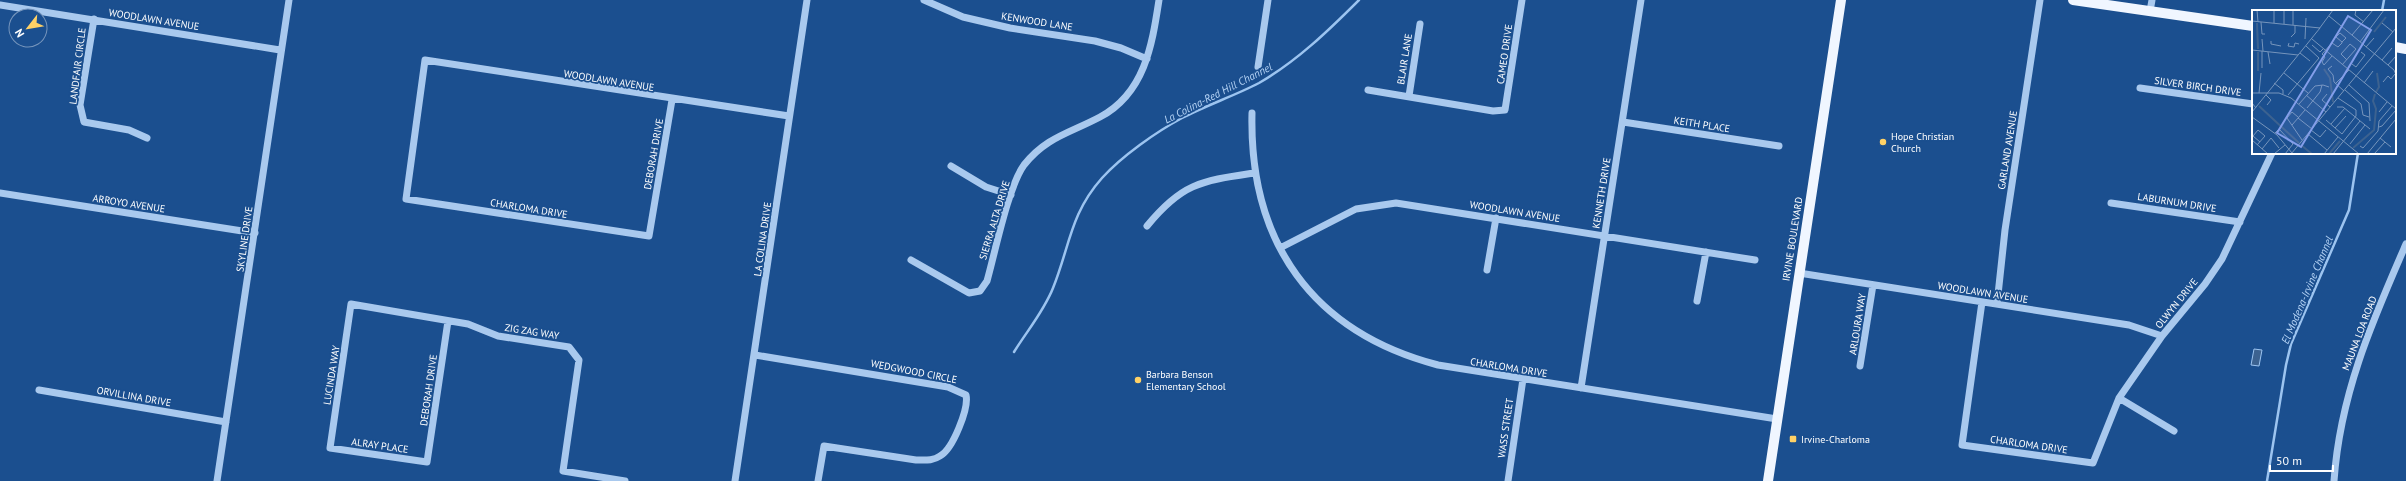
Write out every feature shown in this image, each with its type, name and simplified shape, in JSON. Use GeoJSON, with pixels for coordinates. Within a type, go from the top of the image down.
{"type":"FeatureCollection","features":[{"type":"Feature","properties":{"kind":"main road","name":"IRVINE BOULEVARD"},"geometry":{"type":"LineString","coordinates":[[1768,481],[1841,0]]}},
{"type":"Feature","properties":{"kind":"main road"},"geometry":{"type":"LineString","coordinates":[[2073,0],[2252,26]]}},
{"type":"Feature","properties":{"kind":"main road"},"geometry":{"type":"LineString","coordinates":[[2396,47],[2406,49]]}},
{"type":"Feature","properties":{"kind":"street","name":"SKYLINE DRIVE"},"geometry":{"type":"LineString","coordinates":[[216,481],[255,233],[280,50],[289,0]]}},
{"type":"Feature","properties":{"kind":"street","name":"LA COLINA DRIVE"},"geometry":{"type":"LineString","coordinates":[[736,481],[807,0]]}},
{"type":"Feature","properties":{"kind":"street","name":"KENWOOD LANE"},"geometry":{"type":"LineString","coordinates":[[924,0],[963,17],[1010,28],[1095,41],[1121,48],[1147,59]]}},
{"type":"Feature","properties":{"kind":"street","name":"SIERRA ALTA DRIVE"},"geometry":{"type":"LineString","coordinates":[[910,260],[969,293],[980,291],[987,281],[1011,195],[1022,167],[1034,153],[1052,139],[1101,116],[1117,105],[1133,89],[1147,59],[1159,0]]}},
{"type":"Feature","properties":{"kind":"street"},"geometry":{"type":"LineString","coordinates":[[1258,67],[1268,0]]}},
{"type":"Feature","properties":{"kind":"street","name":"CAMEO DRIVE"},"geometry":{"type":"LineString","coordinates":[[1409,96],[1493,111],[1505,110],[1522,0]]}},
{"type":"Feature","properties":{"kind":"street","name":"KENNETH DRIVE"},"geometry":{"type":"LineString","coordinates":[[1581,388],[1641,0]]}},
{"type":"Feature","properties":{"kind":"street","name":"GARLAND AVENUE"},"geometry":{"type":"LineString","coordinates":[[1997,304],[2005,230],[2040,0]]}},
{"type":"Feature","properties":{"kind":"street"},"geometry":{"type":"LineString","coordinates":[[2150,11],[2152,0]]}},
{"type":"Feature","properties":{"kind":"street","name":"WOODLAWN AVENUE"},"geometry":{"type":"LineString","coordinates":[[0,5],[280,50]]}},
{"type":"Feature","properties":{"kind":"street","name":"LANDFAIR CIRCLE"},"geometry":{"type":"LineString","coordinates":[[94,19],[80,105],[84,122],[129,130],[147,138]]}},
{"type":"Feature","properties":{"kind":"street","name":"BLAIR LANE"},"geometry":{"type":"LineString","coordinates":[[1409,96],[1420,24]]}},
{"type":"Feature","properties":{"kind":"street","name":"WOODLAWN AVENUE"},"geometry":{"type":"LineString","coordinates":[[406,199],[425,60],[672,100],[790,116]]}},
{"type":"Feature","properties":{"kind":"street","name":"SILVER BIRCH DRIVE"},"geometry":{"type":"LineString","coordinates":[[2140,88],[2252,104]]}},
{"type":"Feature","properties":{"kind":"street"},"geometry":{"type":"LineString","coordinates":[[1368,90],[1409,96]]}},
{"type":"Feature","properties":{"kind":"street","name":"DEBORAH DRIVE"},"geometry":{"type":"LineString","coordinates":[[649,236],[672,100]]}},
{"type":"Feature","properties":{"kind":"street","name":"CHARLOMA DRIVE"},"geometry":{"type":"LineString","coordinates":[[1252,113],[1251,142],[1254,173],[1265,214],[1280,248],[1303,284],[1330,312],[1358,332],[1386,349],[1438,365],[1777,419]]}},
{"type":"Feature","properties":{"kind":"street","name":"KEITH PLACE"},"geometry":{"type":"LineString","coordinates":[[1623,122],[1779,146]]}},
{"type":"Feature","properties":{"kind":"street","name":"OLWYN DRIVE"},"geometry":{"type":"LineString","coordinates":[[2093,463],[2119,398],[2162,336],[2205,284],[2222,259],[2272,154]]}},
{"type":"Feature","properties":{"kind":"street"},"geometry":{"type":"LineString","coordinates":[[951,166],[986,186],[1011,195]]}},
{"type":"Feature","properties":{"kind":"street"},"geometry":{"type":"LineString","coordinates":[[1147,226],[1163,206],[1186,189],[1207,181],[1254,173]]}},
{"type":"Feature","properties":{"kind":"street","name":"ARROYO AVENUE"},"geometry":{"type":"LineString","coordinates":[[0,193],[255,233]]}},
{"type":"Feature","properties":{"kind":"street","name":"CHARLOMA DRIVE"},"geometry":{"type":"LineString","coordinates":[[406,199],[649,236]]}},
{"type":"Feature","properties":{"kind":"street","name":"LABURNUM DRIVE"},"geometry":{"type":"LineString","coordinates":[[2110,202],[2240,222]]}},
{"type":"Feature","properties":{"kind":"street","name":"WOODLAWN AVENUE"},"geometry":{"type":"LineString","coordinates":[[1280,248],[1339,216],[1356,209],[1381,204],[1411,204],[1754,260]]}},
{"type":"Feature","properties":{"kind":"street"},"geometry":{"type":"LineString","coordinates":[[1487,270],[1496,218]]}},
{"type":"Feature","properties":{"kind":"street","name":"MAUNA LOA ROAD"},"geometry":{"type":"LineString","coordinates":[[2334,481],[2345,413],[2354,370],[2366,335],[2406,244]]}},
{"type":"Feature","properties":{"kind":"street"},"geometry":{"type":"LineString","coordinates":[[1697,301],[1706,252]]}},
{"type":"Feature","properties":{"kind":"street","name":"WOODLAWN AVENUE"},"geometry":{"type":"LineString","coordinates":[[1799,273],[2129,325],[2162,336]]}},
{"type":"Feature","properties":{"kind":"street","name":"ARLOURA WAY"},"geometry":{"type":"LineString","coordinates":[[1860,366],[1873,285]]}},
{"type":"Feature","properties":{"kind":"street","name":"CHARLOMA DRIVE"},"geometry":{"type":"LineString","coordinates":[[1982,302],[1962,445],[2093,463]]}},
{"type":"Feature","properties":{"kind":"street","name":"ZIG ZAG WAY"},"geometry":{"type":"LineString","coordinates":[[351,304],[468,324],[498,336],[569,347],[575,352],[579,360],[563,471],[626,481]]}},
{"type":"Feature","properties":{"kind":"street","name":"LUCINDA WAY"},"geometry":{"type":"LineString","coordinates":[[330,448],[351,304]]}},
{"type":"Feature","properties":{"kind":"street","name":"DEBORAH DRIVE"},"geometry":{"type":"LineString","coordinates":[[427,462],[448,321]]}},
{"type":"Feature","properties":{"kind":"street","name":"WEDGWOOD CIRCLE"},"geometry":{"type":"LineString","coordinates":[[755,355],[948,386],[966,395],[968,402],[966,411],[951,443],[942,456],[931,460],[916,460],[824,446],[818,481]]}},
{"type":"Feature","properties":{"kind":"street","name":"WASS STREET"},"geometry":{"type":"LineString","coordinates":[[1508,481],[1523,379]]}},
{"type":"Feature","properties":{"kind":"street","name":"ORVILLINA DRIVE"},"geometry":{"type":"LineString","coordinates":[[39,390],[226,422]]}},
{"type":"Feature","properties":{"kind":"street"},"geometry":{"type":"LineString","coordinates":[[2119,398],[2174,431]]}},
{"type":"Feature","properties":{"kind":"street","name":"ALRAY PLACE"},"geometry":{"type":"LineString","coordinates":[[330,448],[427,462]]}},
{"type":"Feature","properties":{"kind":"water"},"geometry":{"type":"Polygon","coordinates":[[[2254,349],[2262,350],[2259,366],[2251,365],[2254,349]]]}},
{"type":"Feature","properties":{"kind":"waterway","name":"La Colina-Red Hill Channel"},"geometry":{"type":"LineString","coordinates":[[1014,352],[1040,313],[1049,296],[1059,273],[1072,231],[1083,204],[1091,191],[1102,178],[1119,161],[1151,137],[1172,124],[1191,113],[1250,88],[1286,65],[1312,45],[1359,0]]}},
{"type":"Feature","properties":{"kind":"waterway","name":"El Modena-Irvine Channel"},"geometry":{"type":"LineString","coordinates":[[2382,10],[2384,0]]}},
{"type":"Feature","properties":{"kind":"waterway","name":"El Modena-Irvine Channel"},"geometry":{"type":"LineString","coordinates":[[2267,481],[2286,365],[2291,344],[2349,210],[2358,154]]}},
{"type":"Feature","properties":{"kind":"place","name":"Hope Christian Church"},"geometry":{"type":"Point","coordinates":[1883,142]}},
{"type":"Feature","properties":{"kind":"place","name":"Barbara Benson Elementary School"},"geometry":{"type":"Point","coordinates":[1138,380]}},
{"type":"Feature","properties":{"kind":"place","name":"Irvine-Charloma"},"geometry":{"type":"Point","coordinates":[1793,439]}}]}
